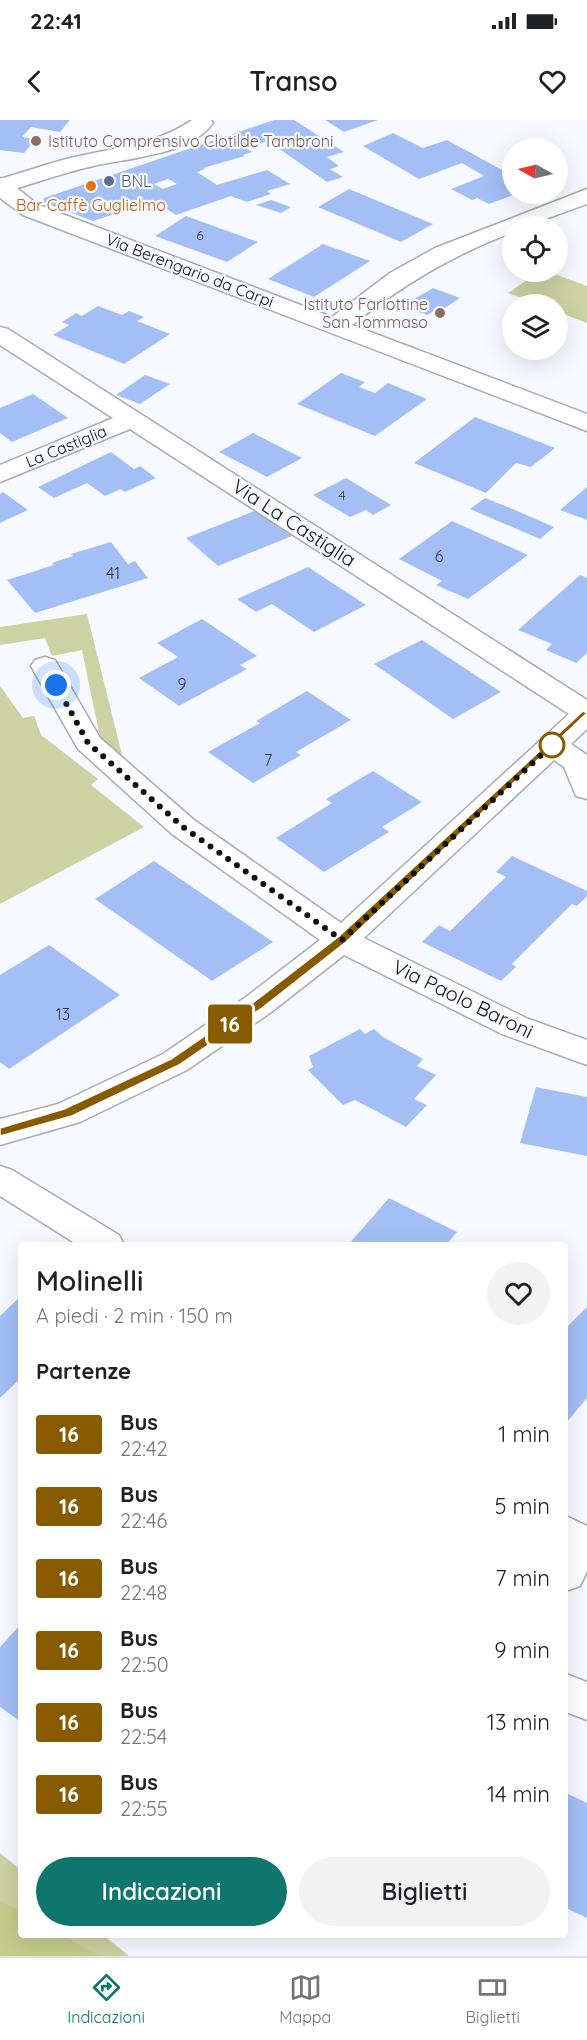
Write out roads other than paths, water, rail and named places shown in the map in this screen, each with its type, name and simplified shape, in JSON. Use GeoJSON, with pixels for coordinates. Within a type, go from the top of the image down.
{"type":"FeatureCollection","features":[{"type":"Feature","properties":{"kind":"street"},"geometry":{"type":"LineString","coordinates":[[0,186],[89,160],[127,155],[182,137],[206,121]]}},
{"type":"Feature","properties":{"kind":"street","name":"Via Berengario da Carpi"},"geometry":{"type":"LineString","coordinates":[[0,186],[31,210],[587,423]]}},
{"type":"Feature","properties":{"kind":"street"},"geometry":{"type":"LineString","coordinates":[[336,325],[399,278],[441,255],[493,232],[587,196]]}},
{"type":"Feature","properties":{"kind":"street","name":"Via La Castiglia"},"geometry":{"type":"LineString","coordinates":[[0,334],[587,713]]}},
{"type":"Feature","properties":{"kind":"street","name":"La Castiglia"},"geometry":{"type":"LineString","coordinates":[[0,474],[133,419]]}},
{"type":"Feature","properties":{"kind":"street","name":"Via Paolo Baroni"},"geometry":{"type":"LineString","coordinates":[[45,666],[88,743],[183,827],[342,940],[514,1026],[587,1053]]}},
{"type":"Feature","properties":{"kind":"street"},"geometry":{"type":"LineString","coordinates":[[0,1132],[68,1113],[175,1062],[258,1005],[342,940],[587,713]]}},
{"type":"Feature","properties":{"kind":"street"},"geometry":{"type":"LineString","coordinates":[[552,745],[577,762],[587,789]]}},
{"type":"Feature","properties":{"kind":"street"},"geometry":{"type":"LineString","coordinates":[[0,1179],[101,1242]]}},
{"type":"Feature","properties":{"kind":"street"},"geometry":{"type":"LineString","coordinates":[[568,1693],[587,1702]]}},
{"type":"Feature","properties":{"kind":"place","name":"Istituto Comprensivo Clotilde Tambroni"},"geometry":{"type":"Point","coordinates":[36,141]}},
{"type":"Feature","properties":{"kind":"place","name":"BNL"},"geometry":{"type":"Point","coordinates":[109,181]}},
{"type":"Feature","properties":{"kind":"place","name":"Bar Caffè Guglielmo"},"geometry":{"type":"Point","coordinates":[91,186]}},
{"type":"Feature","properties":{"kind":"place","name":"Istituto Farlottine San Tommaso"},"geometry":{"type":"Point","coordinates":[440,313]}}]}
